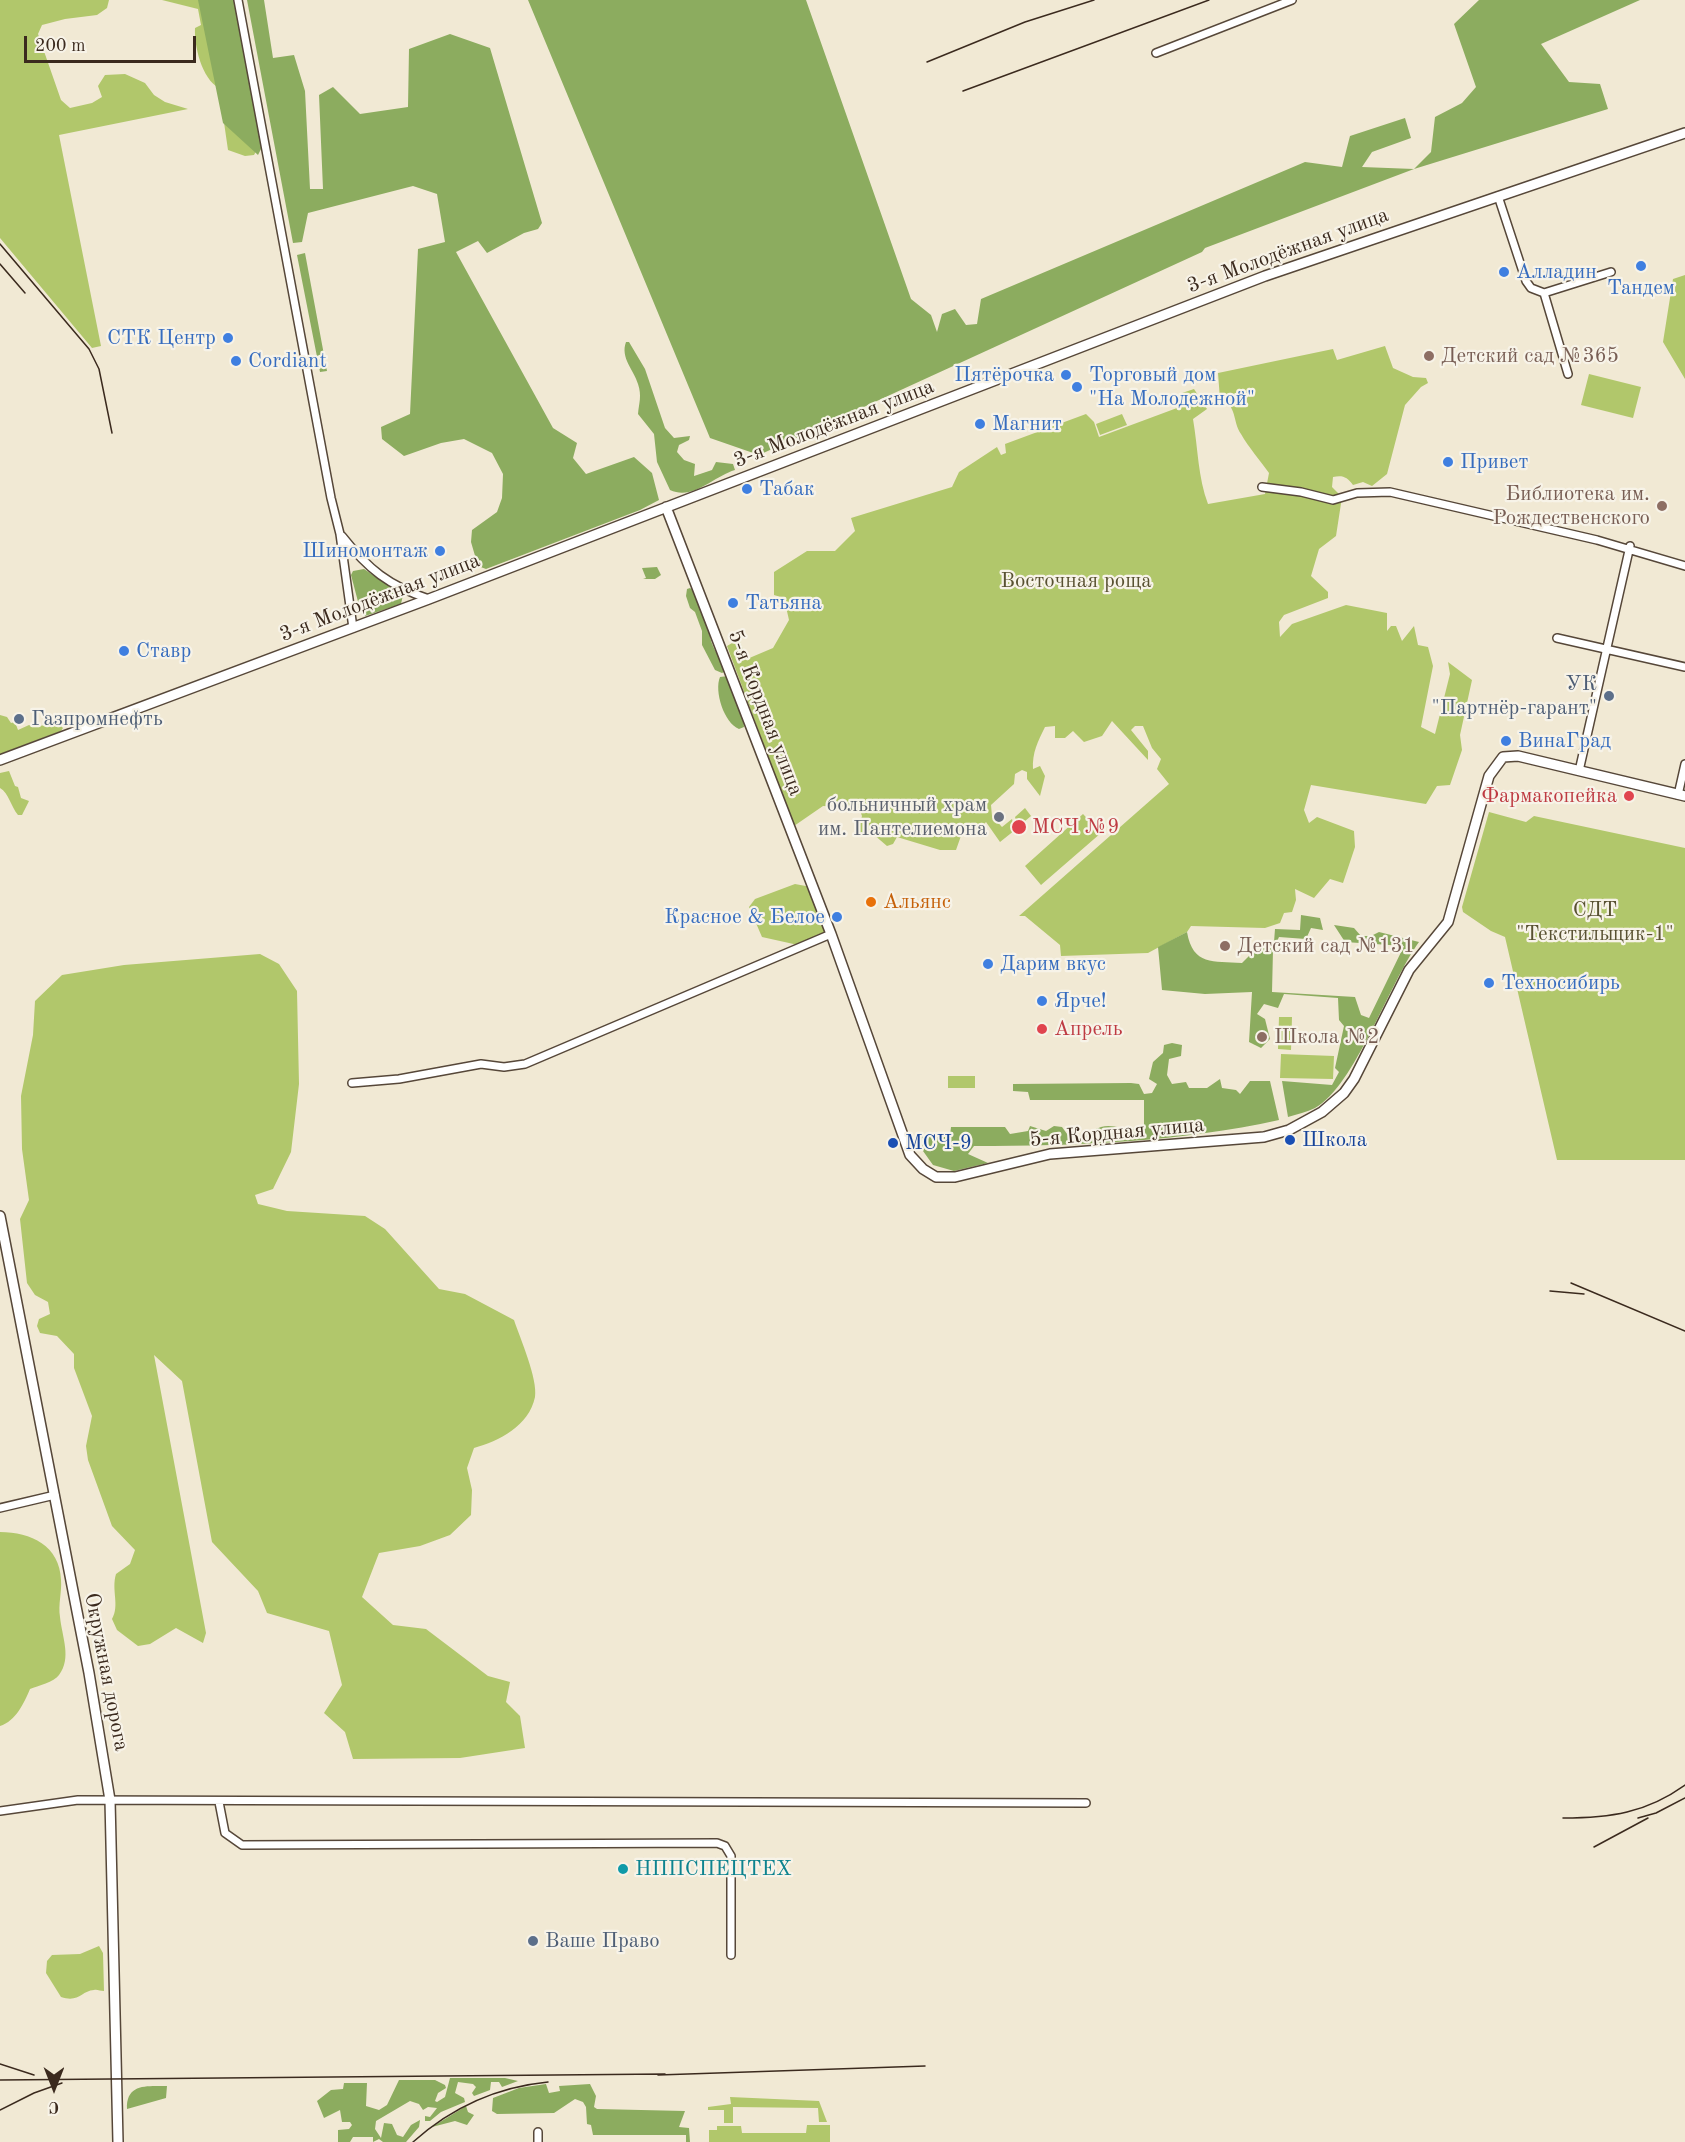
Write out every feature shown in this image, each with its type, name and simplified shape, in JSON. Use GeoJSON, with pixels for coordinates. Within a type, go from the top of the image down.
{"type":"FeatureCollection","features":[{"type":"Feature","properties":{"kind":"main road","name":"3-я Молодёжная улица"},"geometry":{"type":"LineString","coordinates":[[0,760],[354,628],[1265,276],[1685,133]]}},
{"type":"Feature","properties":{"kind":"main road","name":"5-я Кордная улица"},"geometry":{"type":"LineString","coordinates":[[666,507],[831,934],[910,1155],[923,1169],[936,1177],[956,1177],[1030,1157],[1074,1150],[1264,1137],[1289,1130],[1322,1112],[1344,1094],[1354,1079],[1409,970],[1448,922],[1489,776],[1503,757],[1518,756],[1681,795]]}},
{"type":"Feature","properties":{"kind":"main road","name":"Окружная дорога"},"geometry":{"type":"LineString","coordinates":[[0,1216],[55,1495],[110,1800],[118,2142]]}},
{"type":"Feature","properties":{"kind":"street"},"geometry":{"type":"LineString","coordinates":[[238,0],[327,476],[340,534],[354,628]]}},
{"type":"Feature","properties":{"kind":"street"},"geometry":{"type":"LineString","coordinates":[[1156,54],[1292,0]]}},
{"type":"Feature","properties":{"kind":"street"},"geometry":{"type":"LineString","coordinates":[[1498,196],[1526,281],[1531,288],[1544,293],[1611,272]]}},
{"type":"Feature","properties":{"kind":"street"},"geometry":{"type":"LineString","coordinates":[[1544,293],[1568,374]]}},
{"type":"Feature","properties":{"kind":"street"},"geometry":{"type":"LineString","coordinates":[[1262,487],[1301,492],[1333,500],[1357,493],[1390,492],[1630,547],[1685,566]]}},
{"type":"Feature","properties":{"kind":"street"},"geometry":{"type":"LineString","coordinates":[[340,534],[376,574],[400,590],[429,599]]}},
{"type":"Feature","properties":{"kind":"street"},"geometry":{"type":"LineString","coordinates":[[1579,771],[1630,547]]}},
{"type":"Feature","properties":{"kind":"street"},"geometry":{"type":"LineString","coordinates":[[1557,638],[1685,667]]}},
{"type":"Feature","properties":{"kind":"street"},"geometry":{"type":"LineString","coordinates":[[1681,795],[1685,764]]}},
{"type":"Feature","properties":{"kind":"street"},"geometry":{"type":"LineString","coordinates":[[352,1083],[399,1079],[481,1064],[504,1067],[525,1064],[831,934]]}},
{"type":"Feature","properties":{"kind":"street"},"geometry":{"type":"LineString","coordinates":[[0,1508],[55,1495]]}},
{"type":"Feature","properties":{"kind":"street"},"geometry":{"type":"LineString","coordinates":[[0,1811],[59,1802],[110,1800],[1086,1803]]}},
{"type":"Feature","properties":{"kind":"street"},"geometry":{"type":"LineString","coordinates":[[219,1802],[225,1833],[242,1845],[717,1843],[724,1846],[731,1856],[731,1955]]}},
{"type":"Feature","properties":{"kind":"street"},"geometry":{"type":"LineString","coordinates":[[538,2132],[538,2142]]}},
{"type":"Feature","properties":{"kind":"green space"},"geometry":{"type":"Polygon","coordinates":[[[0,0],[109,0],[107,8],[97,15],[42,25],[38,34],[61,100],[70,108],[92,103],[102,97],[98,86],[105,75],[125,74],[145,83],[154,95],[165,102],[188,109],[59,135],[101,346],[92,348],[0,238],[0,0]]]}},
{"type":"Feature","properties":{"kind":"green space"},"geometry":{"type":"Polygon","coordinates":[[[162,0],[236,0],[262,140],[254,155],[245,156],[228,150],[219,88],[213,84],[204,70],[196,44],[195,28],[201,25],[198,9],[162,0]]]}},
{"type":"Feature","properties":{"kind":"green space"},"geometry":{"type":"Polygon","coordinates":[[[198,0],[234,0],[262,147],[258,155],[223,123],[198,0]]]}},
{"type":"Feature","properties":{"kind":"green space"},"geometry":{"type":"Polygon","coordinates":[[[247,0],[264,0],[273,58],[294,55],[305,91],[310,189],[323,189],[319,95],[333,87],[360,114],[408,107],[409,49],[450,34],[490,48],[542,223],[538,229],[524,233],[487,253],[478,241],[456,252],[553,428],[577,443],[573,458],[586,474],[634,457],[652,473],[659,500],[640,510],[486,569],[478,566],[471,542],[472,530],[497,512],[502,498],[503,474],[492,453],[464,439],[441,443],[404,456],[382,439],[381,427],[410,414],[418,249],[445,242],[437,194],[413,186],[308,213],[302,242],[293,243],[247,0]]]}},
{"type":"Feature","properties":{"kind":"green space"},"geometry":{"type":"Polygon","coordinates":[[[528,0],[806,0],[911,299],[931,315],[937,332],[942,314],[955,309],[966,325],[977,324],[981,299],[1305,162],[1342,167],[1350,136],[1405,118],[1411,138],[1372,152],[1362,167],[1414,169],[1205,248],[1202,252],[759,455],[710,438],[528,0]]]}},
{"type":"Feature","properties":{"kind":"green space"},"geometry":{"type":"Polygon","coordinates":[[[1479,0],[1640,0],[1541,44],[1569,82],[1600,84],[1608,109],[1414,169],[1431,152],[1435,117],[1462,103],[1476,87],[1454,24],[1479,0]]]}},
{"type":"Feature","properties":{"kind":"green space"},"geometry":{"type":"Polygon","coordinates":[[[305,253],[327,371],[320,372],[297,255],[305,253]]]}},
{"type":"Feature","properties":{"kind":"green space"},"geometry":{"type":"Polygon","coordinates":[[[1685,275],[1685,379],[1663,342],[1673,279],[1685,275]]]}},
{"type":"Feature","properties":{"kind":"green space"},"geometry":{"type":"Polygon","coordinates":[[[626,342],[629,342],[645,369],[665,428],[674,438],[690,436],[689,440],[679,445],[677,452],[684,460],[695,464],[694,476],[712,470],[716,462],[733,464],[735,470],[695,490],[679,493],[670,490],[657,462],[654,434],[638,414],[639,388],[626,359],[626,342]]]}},
{"type":"Feature","properties":{"kind":"green space","name":"Восточная роща"},"geometry":{"type":"Polygon","coordinates":[[[1385,346],[1393,368],[1413,377],[1426,378],[1428,383],[1421,387],[1405,405],[1387,474],[1372,486],[1363,482],[1353,485],[1344,477],[1333,477],[1332,487],[1342,497],[1336,536],[1319,549],[1311,576],[1328,592],[1328,598],[1284,615],[1279,622],[1280,637],[1292,624],[1346,605],[1387,613],[1387,631],[1391,626],[1396,626],[1402,641],[1414,626],[1418,645],[1428,647],[1433,666],[1421,727],[1435,734],[1450,674],[1448,662],[1472,680],[1460,735],[1462,750],[1450,785],[1437,786],[1426,804],[1311,785],[1304,810],[1309,823],[1317,817],[1354,831],[1355,847],[1343,883],[1330,879],[1314,898],[1295,889],[1296,900],[1292,912],[1284,913],[1280,923],[1265,928],[1191,926],[1187,932],[1148,953],[1061,956],[1060,945],[1025,916],[1019,916],[1169,784],[1157,769],[1161,759],[1152,748],[1143,726],[1135,726],[1131,730],[1148,751],[1148,760],[1112,721],[1102,736],[1084,742],[1073,731],[1065,738],[1055,738],[1055,726],[1045,727],[1033,758],[1033,769],[1040,766],[1045,776],[1040,796],[1027,779],[1027,772],[1022,770],[1015,774],[1014,784],[991,805],[992,816],[1002,827],[1012,819],[1015,830],[1000,842],[986,822],[978,831],[971,825],[962,833],[956,850],[940,850],[897,837],[893,844],[887,846],[873,834],[857,835],[862,816],[859,808],[823,806],[794,826],[727,646],[739,639],[747,659],[773,648],[789,620],[784,598],[774,595],[774,572],[807,551],[835,551],[855,531],[851,518],[952,487],[959,472],[997,447],[1001,455],[1006,453],[1005,444],[1086,414],[1094,422],[1099,437],[1177,408],[1179,394],[1194,389],[1207,409],[1193,419],[1200,473],[1208,504],[1265,494],[1269,473],[1238,429],[1230,406],[1220,399],[1218,373],[1333,349],[1337,360],[1385,346]]]}},
{"type":"Feature","properties":{"kind":"green space"},"geometry":{"type":"Polygon","coordinates":[[[1589,374],[1641,387],[1633,418],[1581,405],[1589,374]]]}},
{"type":"Feature","properties":{"kind":"green space"},"geometry":{"type":"Polygon","coordinates":[[[1122,414],[1127,425],[1100,435],[1096,424],[1122,414]]]}},
{"type":"Feature","properties":{"kind":"green space"},"geometry":{"type":"Polygon","coordinates":[[[657,567],[661,575],[655,579],[643,579],[646,578],[642,568],[657,567]]]}},
{"type":"Feature","properties":{"kind":"green space"},"geometry":{"type":"Polygon","coordinates":[[[364,569],[403,595],[401,604],[365,616],[361,613],[351,575],[353,571],[364,569]]]}},
{"type":"Feature","properties":{"kind":"green space"},"geometry":{"type":"Polygon","coordinates":[[[690,588],[701,599],[713,646],[723,668],[722,673],[715,670],[702,645],[702,631],[686,596],[687,589],[690,588]]]}},
{"type":"Feature","properties":{"kind":"green space"},"geometry":{"type":"Polygon","coordinates":[[[728,676],[743,714],[744,727],[739,729],[725,714],[719,698],[720,677],[728,676]]]}},
{"type":"Feature","properties":{"kind":"green space"},"geometry":{"type":"Polygon","coordinates":[[[0,715],[7,717],[11,723],[15,722],[18,730],[29,725],[33,727],[58,723],[63,728],[61,731],[0,754],[0,715]]]}},
{"type":"Feature","properties":{"kind":"green space"},"geometry":{"type":"Polygon","coordinates":[[[9,771],[21,798],[29,801],[22,815],[18,815],[6,793],[0,788],[0,773],[9,771]]]}},
{"type":"Feature","properties":{"kind":"green space"},"geometry":{"type":"Polygon","coordinates":[[[1025,808],[1031,816],[1018,827],[1015,817],[1025,808]]]}},
{"type":"Feature","properties":{"kind":"green space","name":"СДТ \"Текстильщик-1\""},"geometry":{"type":"Polygon","coordinates":[[[1489,812],[1526,822],[1534,816],[1685,848],[1685,1160],[1557,1160],[1505,937],[1491,931],[1463,912],[1462,907],[1489,812]]]}},
{"type":"Feature","properties":{"kind":"green space"},"geometry":{"type":"Polygon","coordinates":[[[1083,814],[1101,833],[1041,885],[1025,866],[1083,814]]]}},
{"type":"Feature","properties":{"kind":"green space"},"geometry":{"type":"Polygon","coordinates":[[[795,884],[811,887],[826,932],[798,945],[762,937],[749,907],[755,899],[795,884]]]}},
{"type":"Feature","properties":{"kind":"green space"},"geometry":{"type":"Polygon","coordinates":[[[1301,915],[1320,918],[1323,930],[1311,928],[1306,939],[1279,937],[1273,950],[1272,992],[1355,997],[1361,1015],[1369,1018],[1404,946],[1345,942],[1334,925],[1354,928],[1361,936],[1371,936],[1379,932],[1419,942],[1344,1079],[1330,1096],[1315,1108],[1288,1117],[1282,1081],[1332,1085],[1339,1072],[1335,1068],[1344,1026],[1339,1020],[1338,998],[1284,994],[1278,1008],[1264,1004],[1257,1014],[1265,1019],[1270,1039],[1261,1048],[1249,1042],[1252,992],[1205,994],[1162,990],[1158,947],[1187,932],[1194,951],[1206,960],[1242,963],[1259,946],[1274,942],[1275,929],[1300,930],[1301,915]]]}},
{"type":"Feature","properties":{"kind":"green space"},"geometry":{"type":"Polygon","coordinates":[[[260,954],[279,964],[297,991],[299,1084],[291,1152],[273,1189],[255,1195],[258,1204],[287,1211],[365,1216],[385,1229],[439,1289],[465,1294],[514,1320],[528,1358],[535,1389],[532,1407],[512,1431],[474,1448],[467,1468],[472,1490],[471,1515],[450,1535],[420,1546],[379,1553],[362,1597],[393,1625],[426,1629],[488,1676],[510,1682],[506,1702],[520,1716],[525,1748],[460,1758],[353,1759],[345,1732],[324,1713],[342,1685],[329,1631],[267,1613],[258,1591],[212,1542],[182,1381],[154,1355],[206,1633],[203,1643],[176,1628],[150,1644],[138,1646],[117,1630],[112,1619],[115,1608],[116,1574],[130,1564],[135,1550],[112,1526],[88,1460],[86,1446],[92,1416],[74,1368],[74,1354],[57,1336],[40,1333],[37,1326],[39,1319],[50,1314],[48,1302],[35,1295],[27,1283],[20,1219],[29,1200],[22,1149],[21,1096],[33,1035],[35,1001],[62,975],[124,965],[260,954]]]}},
{"type":"Feature","properties":{"kind":"green space"},"geometry":{"type":"Polygon","coordinates":[[[1279,1017],[1292,1017],[1291,1050],[1278,1049],[1279,1017]]]}},
{"type":"Feature","properties":{"kind":"green space"},"geometry":{"type":"Polygon","coordinates":[[[1172,1043],[1182,1045],[1181,1056],[1169,1059],[1167,1075],[1172,1084],[1186,1082],[1189,1088],[1207,1088],[1220,1079],[1222,1088],[1236,1090],[1240,1094],[1250,1081],[1270,1081],[1279,1120],[1166,1138],[1050,1145],[974,1146],[968,1154],[988,1163],[954,1171],[933,1165],[923,1151],[920,1136],[950,1136],[951,1127],[1005,1127],[1010,1134],[1028,1131],[1030,1126],[1046,1131],[1054,1126],[1062,1127],[1070,1138],[1107,1126],[1133,1129],[1144,1126],[1144,1100],[1030,1100],[1028,1092],[1013,1091],[1013,1084],[1131,1083],[1139,1084],[1144,1094],[1152,1093],[1157,1084],[1149,1079],[1153,1062],[1163,1053],[1164,1045],[1172,1043]]]}},
{"type":"Feature","properties":{"kind":"green space"},"geometry":{"type":"Polygon","coordinates":[[[1281,1054],[1334,1056],[1333,1079],[1280,1078],[1281,1054]]]}},
{"type":"Feature","properties":{"kind":"green space"},"geometry":{"type":"Polygon","coordinates":[[[948,1076],[975,1076],[975,1088],[948,1088],[948,1076]]]}},
{"type":"Feature","properties":{"kind":"green space"},"geometry":{"type":"Polygon","coordinates":[[[0,1532],[33,1538],[42,1543],[55,1558],[61,1580],[60,1612],[66,1654],[59,1675],[50,1682],[30,1689],[15,1716],[0,1726],[0,1532]]]}},
{"type":"Feature","properties":{"kind":"green space"},"geometry":{"type":"Polygon","coordinates":[[[99,1946],[103,1953],[104,1991],[90,1991],[72,1999],[61,1997],[46,1973],[47,1961],[52,1955],[80,1954],[99,1946]]]}},
{"type":"Feature","properties":{"kind":"green space"},"geometry":{"type":"Polygon","coordinates":[[[450,2078],[505,2078],[518,2081],[502,2087],[499,2082],[491,2082],[490,2090],[474,2096],[472,2093],[476,2087],[473,2084],[458,2082],[455,2093],[464,2098],[465,2102],[441,2112],[430,2121],[425,2121],[425,2116],[430,2117],[437,2108],[428,2107],[423,2110],[419,2104],[410,2101],[376,2121],[375,2129],[381,2138],[384,2123],[392,2124],[397,2135],[403,2137],[411,2125],[420,2120],[419,2127],[406,2142],[383,2142],[379,2139],[373,2142],[373,2137],[353,2137],[350,2142],[338,2142],[338,2130],[349,2129],[352,2125],[350,2122],[342,2122],[340,2110],[324,2118],[317,2101],[331,2090],[343,2089],[344,2083],[367,2083],[366,2106],[379,2110],[387,2105],[399,2080],[435,2080],[445,2085],[446,2088],[438,2093],[435,2101],[437,2102],[445,2097],[450,2078]]]}},
{"type":"Feature","properties":{"kind":"green space"},"geometry":{"type":"Polygon","coordinates":[[[546,2084],[549,2093],[560,2091],[559,2086],[590,2084],[596,2096],[594,2107],[597,2109],[685,2111],[679,2127],[689,2128],[690,2142],[686,2142],[686,2135],[593,2135],[591,2125],[587,2124],[586,2107],[583,2102],[575,2099],[554,2113],[497,2114],[492,2111],[493,2098],[519,2088],[546,2084]]]}},
{"type":"Feature","properties":{"kind":"green space"},"geometry":{"type":"Polygon","coordinates":[[[145,2086],[167,2086],[166,2098],[127,2109],[130,2094],[134,2090],[145,2086]]]}},
{"type":"Feature","properties":{"kind":"green space"},"geometry":{"type":"Polygon","coordinates":[[[730,2097],[819,2101],[827,2122],[819,2122],[818,2108],[733,2107],[733,2123],[724,2123],[724,2110],[708,2110],[708,2107],[731,2104],[730,2097]]]}},
{"type":"Feature","properties":{"kind":"green space"},"geometry":{"type":"Polygon","coordinates":[[[466,2106],[468,2112],[474,2115],[467,2125],[455,2121],[432,2127],[466,2106]]]}},
{"type":"Feature","properties":{"kind":"green space"},"geometry":{"type":"Polygon","coordinates":[[[807,2125],[830,2125],[830,2142],[709,2142],[709,2130],[717,2130],[717,2126],[741,2126],[742,2133],[806,2133],[807,2125]]]}},
{"type":"Feature","properties":{"kind":"railway"},"geometry":{"type":"LineString","coordinates":[[927,62],[1025,22],[1094,0]]}},
{"type":"Feature","properties":{"kind":"railway"},"geometry":{"type":"LineString","coordinates":[[963,91],[1209,0]]}},
{"type":"Feature","properties":{"kind":"railway"},"geometry":{"type":"LineString","coordinates":[[0,244],[89,349],[99,369],[112,433]]}},
{"type":"Feature","properties":{"kind":"railway"},"geometry":{"type":"LineString","coordinates":[[0,264],[25,293]]}},
{"type":"Feature","properties":{"kind":"railway"},"geometry":{"type":"LineString","coordinates":[[1571,1283],[1685,1331]]}},
{"type":"Feature","properties":{"kind":"railway"},"geometry":{"type":"LineString","coordinates":[[1550,1291],[1584,1294]]}},
{"type":"Feature","properties":{"kind":"railway"},"geometry":{"type":"LineString","coordinates":[[1563,1818],[1612,1815],[1642,1808],[1685,1785]]}},
{"type":"Feature","properties":{"kind":"railway"},"geometry":{"type":"LineString","coordinates":[[1638,1818],[1656,1813],[1685,1798]]}},
{"type":"Feature","properties":{"kind":"railway"},"geometry":{"type":"LineString","coordinates":[[1594,1847],[1648,1818]]}},
{"type":"Feature","properties":{"kind":"railway"},"geometry":{"type":"LineString","coordinates":[[0,2064],[34,2075]]}},
{"type":"Feature","properties":{"kind":"railway"},"geometry":{"type":"LineString","coordinates":[[658,2075],[925,2066]]}},
{"type":"Feature","properties":{"kind":"railway"},"geometry":{"type":"LineString","coordinates":[[0,2080],[665,2074]]}},
{"type":"Feature","properties":{"kind":"railway"},"geometry":{"type":"LineString","coordinates":[[413,2142],[443,2119],[476,2101],[511,2089],[548,2082]]}},
{"type":"Feature","properties":{"kind":"railway"},"geometry":{"type":"LineString","coordinates":[[0,2110],[34,2093],[62,2083]]}},
{"type":"Feature","properties":{"kind":"place","name":"Тандем"},"geometry":{"type":"Point","coordinates":[1641,266]}},
{"type":"Feature","properties":{"kind":"place","name":"Алладин"},"geometry":{"type":"Point","coordinates":[1504,272]}},
{"type":"Feature","properties":{"kind":"place","name":"СТК Центр"},"geometry":{"type":"Point","coordinates":[228,338]}},
{"type":"Feature","properties":{"kind":"place","name":"Детский сад №365"},"geometry":{"type":"Point","coordinates":[1429,356]}},
{"type":"Feature","properties":{"kind":"place","name":"Cordiant"},"geometry":{"type":"Point","coordinates":[236,361]}},
{"type":"Feature","properties":{"kind":"place","name":"Пятёрочка"},"geometry":{"type":"Point","coordinates":[1066,375]}},
{"type":"Feature","properties":{"kind":"place","name":"Торговый дом \"На Молодежной\""},"geometry":{"type":"Point","coordinates":[1077,387]}},
{"type":"Feature","properties":{"kind":"place","name":"Магнит"},"geometry":{"type":"Point","coordinates":[980,424]}},
{"type":"Feature","properties":{"kind":"place","name":"Привет"},"geometry":{"type":"Point","coordinates":[1448,462]}},
{"type":"Feature","properties":{"kind":"place","name":"Табак"},"geometry":{"type":"Point","coordinates":[747,489]}},
{"type":"Feature","properties":{"kind":"place","name":"Библиотека им. Рождественского"},"geometry":{"type":"Point","coordinates":[1662,506]}},
{"type":"Feature","properties":{"kind":"place","name":"Шиномонтаж"},"geometry":{"type":"Point","coordinates":[440,551]}},
{"type":"Feature","properties":{"kind":"place","name":"Татьяна"},"geometry":{"type":"Point","coordinates":[733,603]}},
{"type":"Feature","properties":{"kind":"place","name":"Ставр"},"geometry":{"type":"Point","coordinates":[124,651]}},
{"type":"Feature","properties":{"kind":"place","name":"УК \"Партнёр-гарант\""},"geometry":{"type":"Point","coordinates":[1609,696]}},
{"type":"Feature","properties":{"kind":"place","name":"Газпромнефть"},"geometry":{"type":"Point","coordinates":[19,719]}},
{"type":"Feature","properties":{"kind":"place","name":"ВинаГрад"},"geometry":{"type":"Point","coordinates":[1506,741]}},
{"type":"Feature","properties":{"kind":"place","name":"Фармакопейка"},"geometry":{"type":"Point","coordinates":[1629,796]}},
{"type":"Feature","properties":{"kind":"place","name":"больничный храм им. Пантелиемона"},"geometry":{"type":"Point","coordinates":[999,817]}},
{"type":"Feature","properties":{"kind":"place","name":"МСЧ №9"},"geometry":{"type":"Point","coordinates":[1019,827]}},
{"type":"Feature","properties":{"kind":"place","name":"Альянс"},"geometry":{"type":"Point","coordinates":[871,902]}},
{"type":"Feature","properties":{"kind":"place","name":"Красное & Белое"},"geometry":{"type":"Point","coordinates":[837,917]}},
{"type":"Feature","properties":{"kind":"place","name":"Детский сад №131"},"geometry":{"type":"Point","coordinates":[1225,946]}},
{"type":"Feature","properties":{"kind":"place","name":"Дарим вкус"},"geometry":{"type":"Point","coordinates":[988,964]}},
{"type":"Feature","properties":{"kind":"place","name":"Техносибирь"},"geometry":{"type":"Point","coordinates":[1489,983]}},
{"type":"Feature","properties":{"kind":"place","name":"Ярче!"},"geometry":{"type":"Point","coordinates":[1042,1001]}},
{"type":"Feature","properties":{"kind":"place","name":"Апрель"},"geometry":{"type":"Point","coordinates":[1042,1029]}},
{"type":"Feature","properties":{"kind":"place","name":"Школа №2"},"geometry":{"type":"Point","coordinates":[1262,1037]}},
{"type":"Feature","properties":{"kind":"place","name":"Школа"},"geometry":{"type":"Point","coordinates":[1290,1140]}},
{"type":"Feature","properties":{"kind":"place","name":"МСЧ-9"},"geometry":{"type":"Point","coordinates":[893,1143]}},
{"type":"Feature","properties":{"kind":"place","name":"НППСПЕЦТЕХ"},"geometry":{"type":"Point","coordinates":[623,1869]}},
{"type":"Feature","properties":{"kind":"place","name":"Ваше Право"},"geometry":{"type":"Point","coordinates":[533,1941]}}]}
